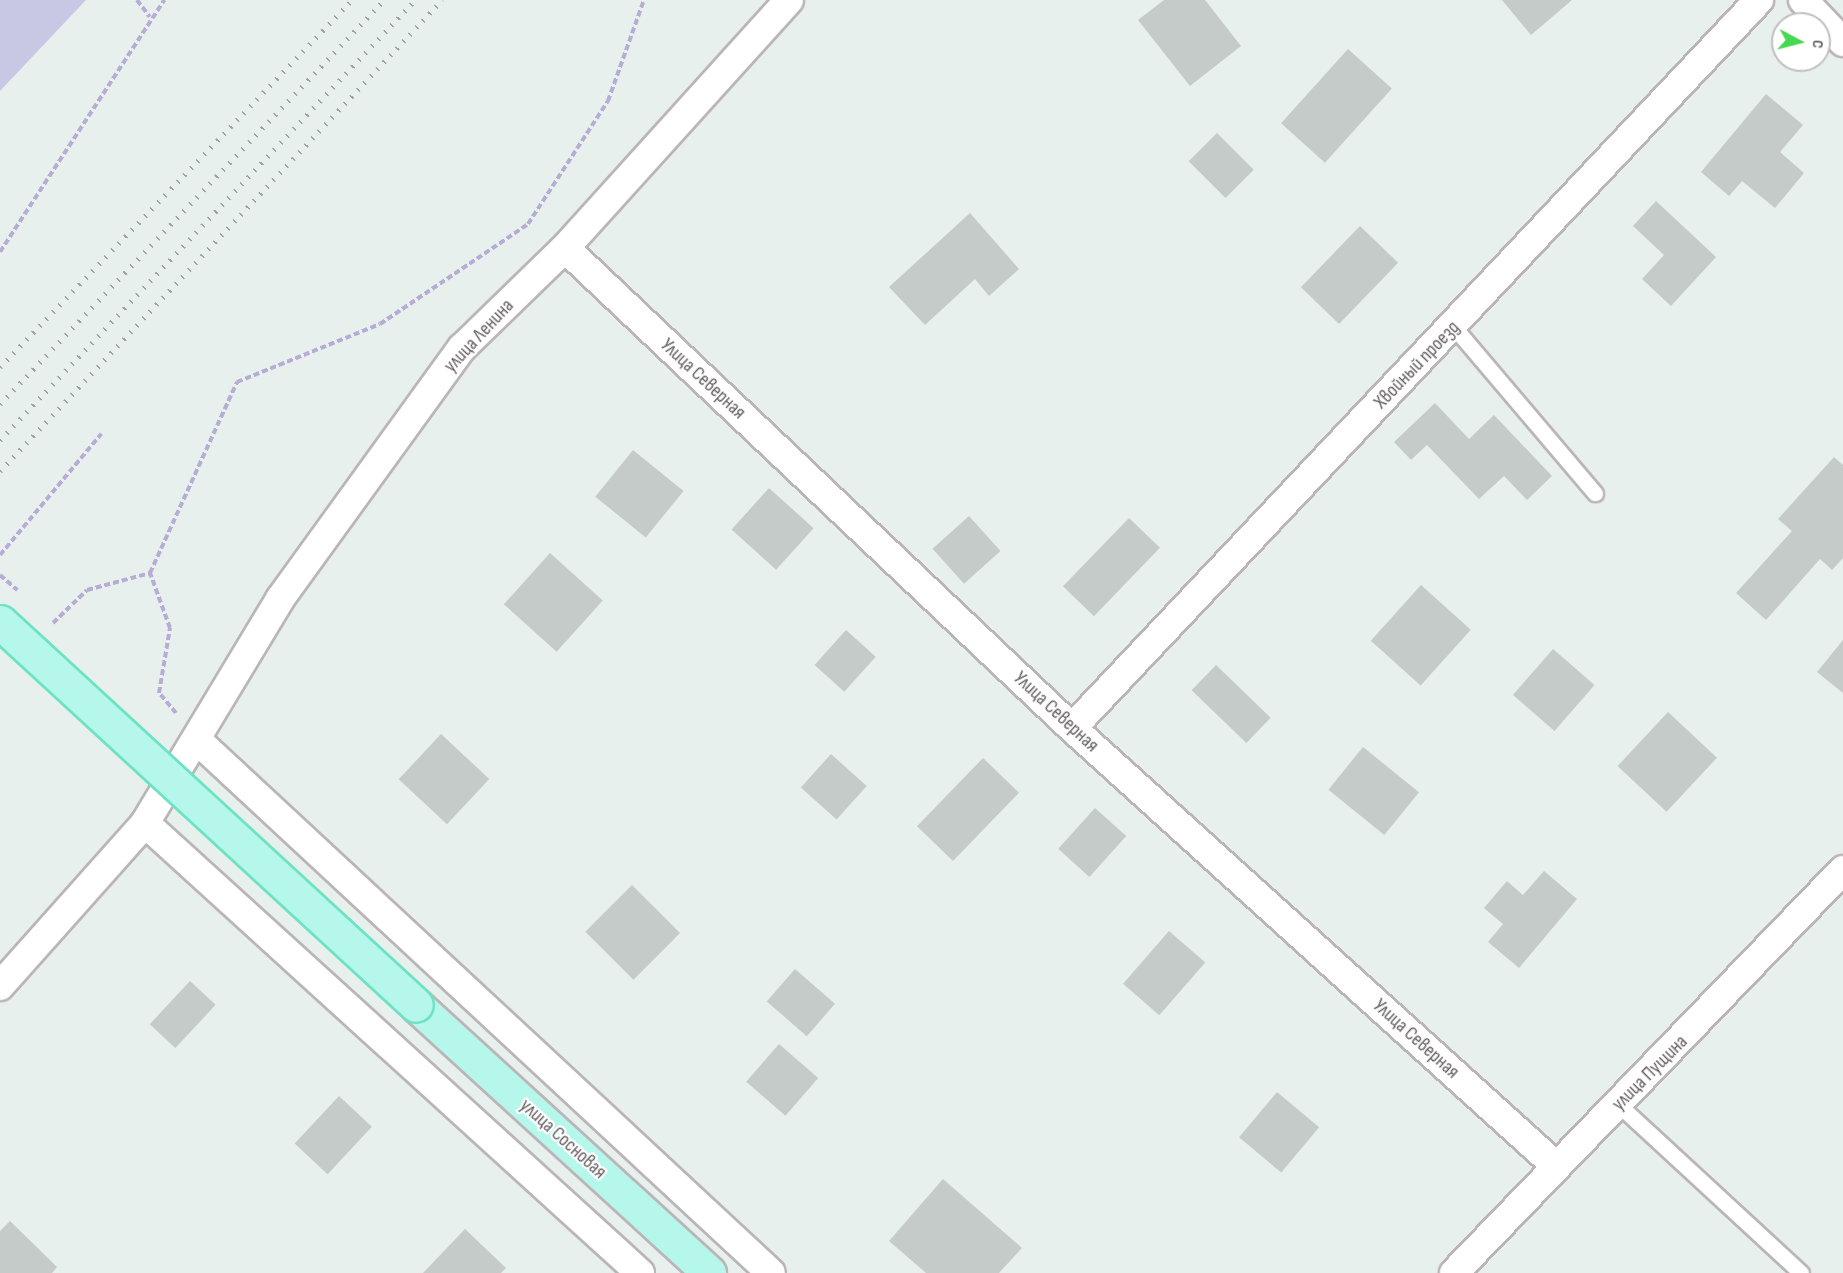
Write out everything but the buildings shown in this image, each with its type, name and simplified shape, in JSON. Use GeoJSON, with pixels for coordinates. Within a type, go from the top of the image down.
{"type":"FeatureCollection","features":[{"type":"Feature","properties":{"kind":"main road","name":"улица Сосновая"},"geometry":{"type":"LineString","coordinates":[[0,622],[710,1273]]}},
{"type":"Feature","properties":{"kind":"street","name":"улица Ленина"},"geometry":{"type":"LineString","coordinates":[[0,986],[145,823],[280,599],[462,348],[565,248],[789,0]]}},
{"type":"Feature","properties":{"kind":"street","name":"Хвойный проезд"},"geometry":{"type":"LineString","coordinates":[[1072,728],[1454,327],[1760,0]]}},
{"type":"Feature","properties":{"kind":"street"},"geometry":{"type":"LineString","coordinates":[[1803,0],[1843,42]]}},
{"type":"Feature","properties":{"kind":"street","name":"Улица Северная"},"geometry":{"type":"LineString","coordinates":[[565,248],[1072,728],[1556,1166]]}},
{"type":"Feature","properties":{"kind":"street"},"geometry":{"type":"LineString","coordinates":[[197,740],[771,1273]]}},
{"type":"Feature","properties":{"kind":"street"},"geometry":{"type":"LineString","coordinates":[[145,823],[640,1273]]}},
{"type":"Feature","properties":{"kind":"street","name":"улица Пущина"},"geometry":{"type":"LineString","coordinates":[[1454,1273],[1843,870]]}},
{"type":"Feature","properties":{"kind":"lane"},"geometry":{"type":"LineString","coordinates":[[1454,327],[1595,493]]}},
{"type":"Feature","properties":{"kind":"lane"},"geometry":{"type":"LineString","coordinates":[[1618,1104],[1801,1273]]}},
{"type":"Feature","properties":{"kind":"path"},"geometry":{"type":"LineString","coordinates":[[137,0],[150,17]]}},
{"type":"Feature","properties":{"kind":"path"},"geometry":{"type":"LineString","coordinates":[[0,252],[150,17],[164,0]]}},
{"type":"Feature","properties":{"kind":"path"},"geometry":{"type":"LineString","coordinates":[[197,740],[159,693],[170,628],[150,573],[237,382],[380,324],[528,224],[608,101],[644,0]]}},
{"type":"Feature","properties":{"kind":"path"},"geometry":{"type":"LineString","coordinates":[[0,555],[101,434]]}},
{"type":"Feature","properties":{"kind":"path"},"geometry":{"type":"LineString","coordinates":[[53,623],[87,590],[150,573]]}},
{"type":"Feature","properties":{"kind":"shaded area"},"geometry":{"type":"Polygon","coordinates":[[[0,0],[86,0],[0,91],[0,0]]]}},
{"type":"Feature","properties":{"kind":"railway"},"geometry":{"type":"LineString","coordinates":[[0,367],[352,0]]}},
{"type":"Feature","properties":{"kind":"railway"},"geometry":{"type":"LineString","coordinates":[[0,404],[384,0]]}},
{"type":"Feature","properties":{"kind":"railway"},"geometry":{"type":"LineString","coordinates":[[0,440],[415,0]]}},
{"type":"Feature","properties":{"kind":"railway"},"geometry":{"type":"LineString","coordinates":[[0,471],[442,0]]}}]}
